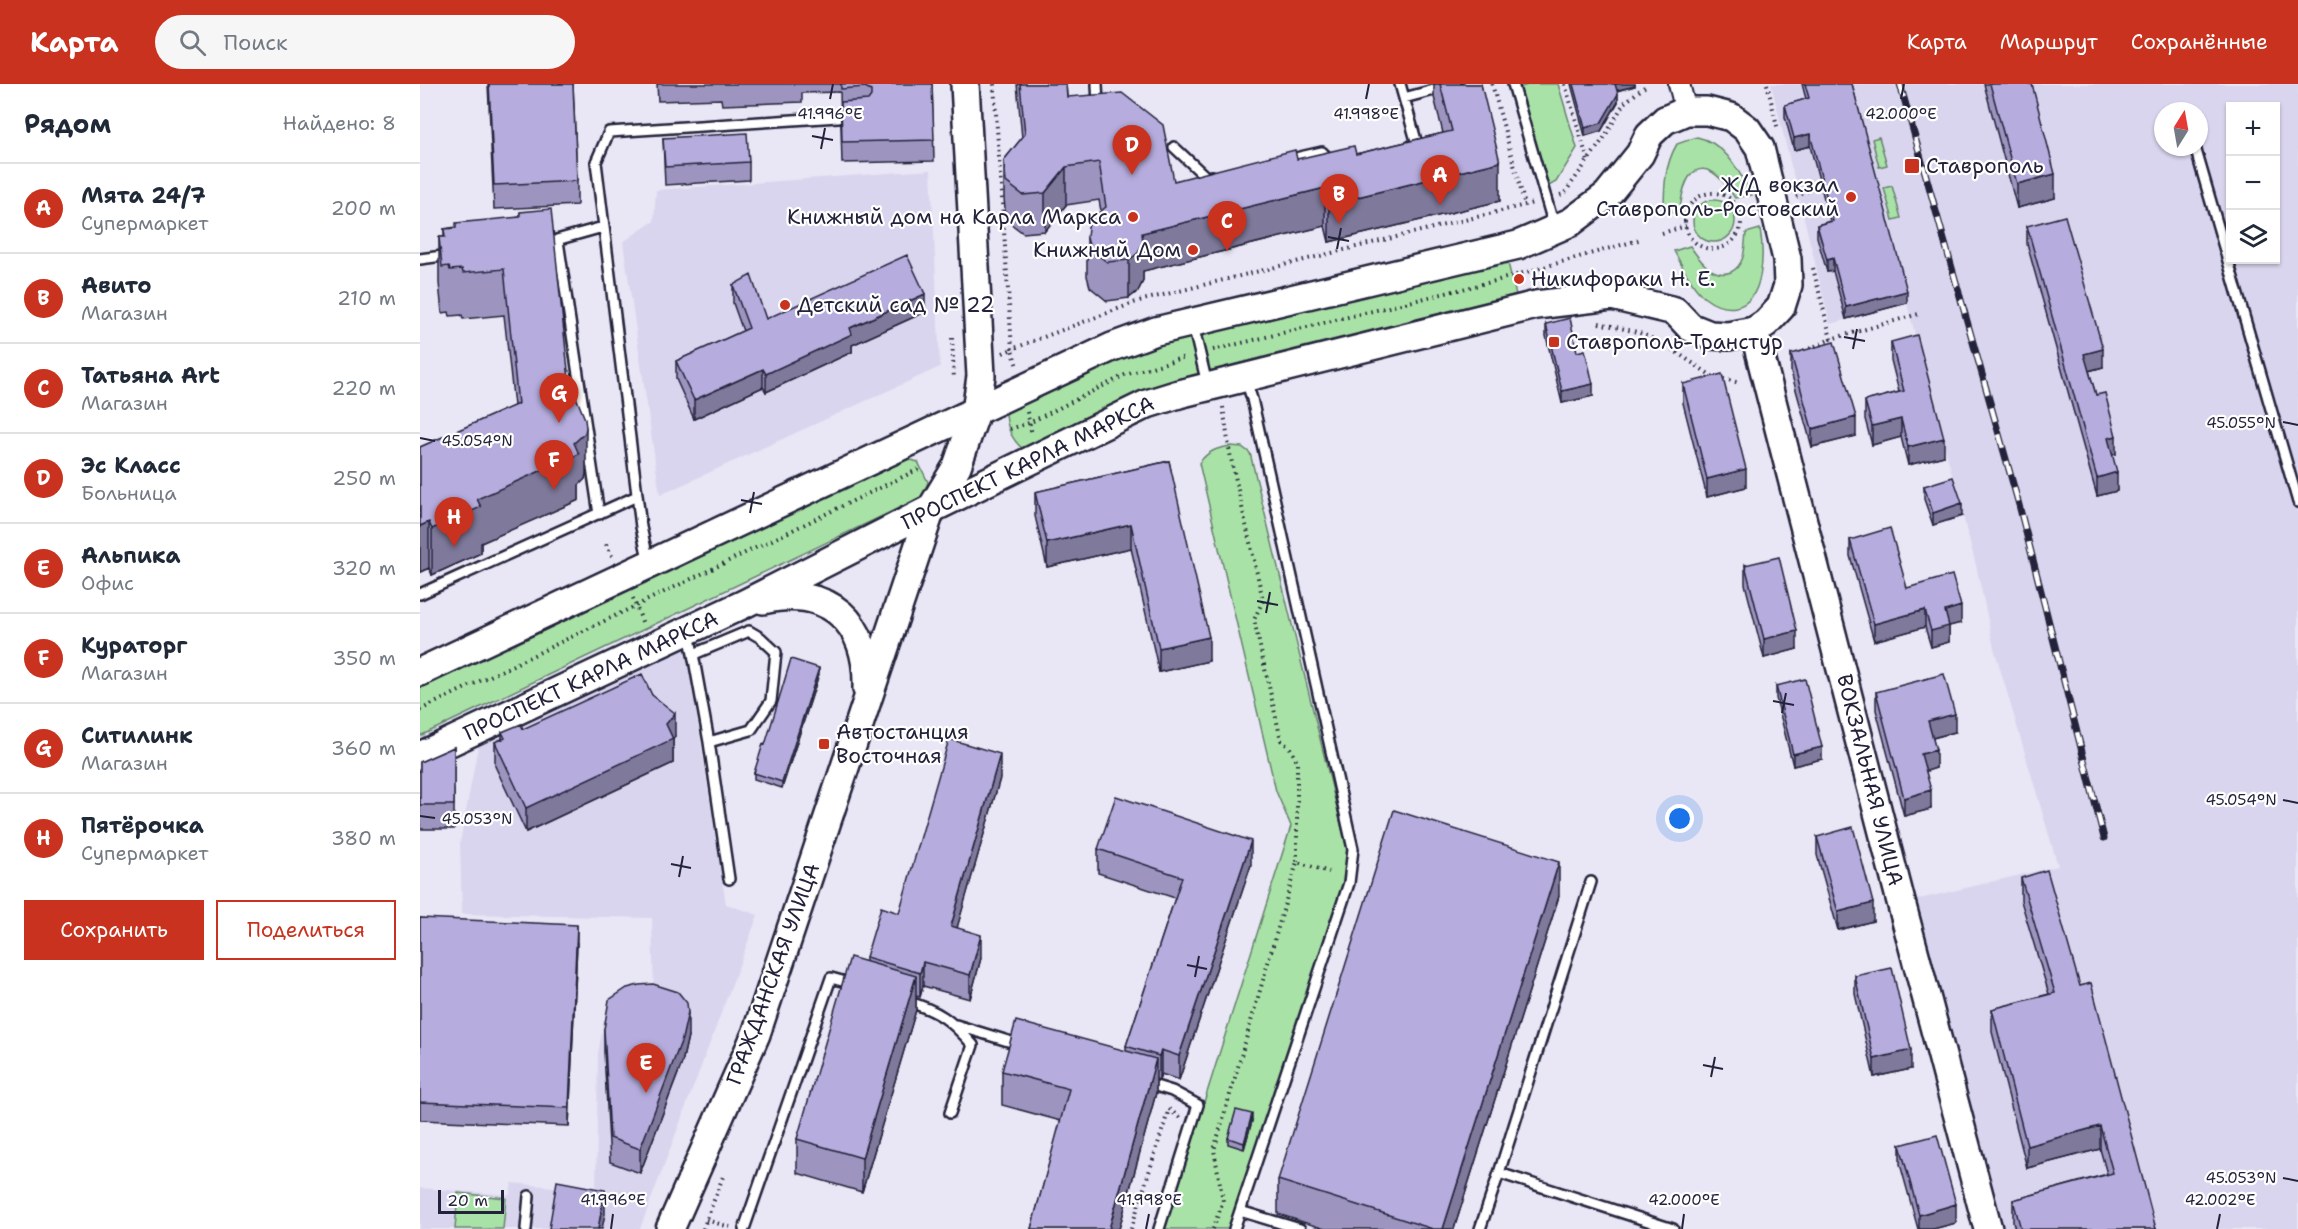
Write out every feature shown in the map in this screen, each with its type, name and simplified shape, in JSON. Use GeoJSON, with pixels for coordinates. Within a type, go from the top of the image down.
{"type":"FeatureCollection","features":[{"type":"Feature","properties":{"kind":"main road","name":"ГРАЖДАНСКАЯ УЛИЦА"},"geometry":{"type":"LineString","coordinates":[[670,1229],[756,1034],[931,509],[957,466],[976,412],[981,364],[965,84]]}},
{"type":"Feature","properties":{"kind":"main road"},"geometry":{"type":"LineString","coordinates":[[420,672],[1112,347],[1156,331],[1518,245],[1556,230],[1607,195],[1640,154],[1649,135],[1665,120],[1686,111],[1707,111],[1731,117],[1747,129],[1761,148],[1787,259],[1788,285],[1781,307],[1766,323],[1754,331]]}},
{"type":"Feature","properties":{"kind":"main road","name":"ПРОСПЕКТ КАРЛА МАРКСА"},"geometry":{"type":"LineString","coordinates":[[420,756],[650,648],[691,642],[744,604],[931,509],[1147,404],[1215,401],[1248,388],[1536,305],[1612,296],[1675,311],[1690,327],[1710,335],[1728,336],[1754,331]]}},
{"type":"Feature","properties":{"kind":"main road","name":"ВОКЗАЛЬНАЯ УЛИЦА"},"geometry":{"type":"LineString","coordinates":[[1754,331],[1988,1229]]}},
{"type":"Feature","properties":{"kind":"main road","name":"ГРАЖДАНСКАЯ УЛИЦА"},"geometry":{"type":"LineString","coordinates":[[744,604],[778,597],[799,596],[822,600],[842,613],[861,643],[867,662],[864,715]]}},
{"type":"Feature","properties":{"kind":"street"},"geometry":{"type":"LineString","coordinates":[[1679,84],[1686,111]]}},
{"type":"Feature","properties":{"kind":"lane"},"geometry":{"type":"LineString","coordinates":[[1097,84],[1099,119]]}},
{"type":"Feature","properties":{"kind":"lane"},"geometry":{"type":"LineString","coordinates":[[1397,150],[1417,144],[1400,84]]}},
{"type":"Feature","properties":{"kind":"lane"},"geometry":{"type":"LineString","coordinates":[[1404,98],[1456,84]]}},
{"type":"Feature","properties":{"kind":"lane"},"geometry":{"type":"LineString","coordinates":[[1513,84],[1556,230]]}},
{"type":"Feature","properties":{"kind":"lane"},"geometry":{"type":"LineString","coordinates":[[650,565],[641,527],[596,162],[609,132],[865,115]]}},
{"type":"Feature","properties":{"kind":"lane"},"geometry":{"type":"LineString","coordinates":[[1174,147],[1206,177],[1218,175]]}},
{"type":"Feature","properties":{"kind":"lane"},"geometry":{"type":"LineString","coordinates":[[1275,162],[1322,152],[1335,165],[1345,162]]}},
{"type":"Feature","properties":{"kind":"lane"},"geometry":{"type":"LineString","coordinates":[[2198,156],[2298,502]]}},
{"type":"Feature","properties":{"kind":"lane"},"geometry":{"type":"LineString","coordinates":[[546,242],[558,241],[603,227]]}},
{"type":"Feature","properties":{"kind":"lane"},"geometry":{"type":"LineString","coordinates":[[558,241],[599,513]]}},
{"type":"Feature","properties":{"kind":"lane"},"geometry":{"type":"LineString","coordinates":[[420,259],[454,254]]}},
{"type":"Feature","properties":{"kind":"lane"},"geometry":{"type":"LineString","coordinates":[[1192,322],[1215,401]]}},
{"type":"Feature","properties":{"kind":"lane"},"geometry":{"type":"LineString","coordinates":[[1234,1229],[1349,883],[1353,849],[1248,388]]}},
{"type":"Feature","properties":{"kind":"lane"},"geometry":{"type":"LineString","coordinates":[[420,594],[637,496]]}},
{"type":"Feature","properties":{"kind":"lane"},"geometry":{"type":"LineString","coordinates":[[710,742],[751,730],[771,701],[776,652],[761,638],[749,631],[691,642],[710,742],[729,879]]}},
{"type":"Feature","properties":{"kind":"lane"},"geometry":{"type":"LineString","coordinates":[[1480,1229],[1591,882]]}},
{"type":"Feature","properties":{"kind":"lane"},"geometry":{"type":"LineString","coordinates":[[744,1229],[831,978],[865,988]]}},
{"type":"Feature","properties":{"kind":"lane"},"geometry":{"type":"LineString","coordinates":[[898,998],[932,1008],[954,1024],[973,1045],[950,1113]]}},
{"type":"Feature","properties":{"kind":"lane"},"geometry":{"type":"LineString","coordinates":[[954,1024],[1035,1049]]}},
{"type":"Feature","properties":{"kind":"lane"},"geometry":{"type":"LineString","coordinates":[[1138,1080],[1172,1091],[1197,1105],[1159,1229]]}},
{"type":"Feature","properties":{"kind":"lane"},"geometry":{"type":"LineString","coordinates":[[1499,1173],[1673,1229]]}},
{"type":"Feature","properties":{"kind":"lane"},"geometry":{"type":"LineString","coordinates":[[526,1229],[529,1196]]}},
{"type":"Feature","properties":{"kind":"lane"},"geometry":{"type":"LineString","coordinates":[[1240,1211],[1300,1229]]}},
{"type":"Feature","properties":{"kind":"path"},"geometry":{"type":"LineString","coordinates":[[994,84],[1012,349],[1017,367]]}},
{"type":"Feature","properties":{"kind":"path"},"geometry":{"type":"LineString","coordinates":[[1492,84],[1525,206]]}},
{"type":"Feature","properties":{"kind":"path"},"geometry":{"type":"LineString","coordinates":[[1564,84],[1588,161]]}},
{"type":"Feature","properties":{"kind":"path"},"geometry":{"type":"LineString","coordinates":[[995,357],[1139,301],[1525,206],[1564,194],[1604,138],[1624,103],[1648,84]]}},
{"type":"Feature","properties":{"kind":"path"},"geometry":{"type":"LineString","coordinates":[[1767,84],[1781,141]]}},
{"type":"Feature","properties":{"kind":"path"},"geometry":{"type":"LineString","coordinates":[[1796,198],[1820,185]]}},
{"type":"Feature","properties":{"kind":"path"},"geometry":{"type":"LineString","coordinates":[[1793,186],[1798,208]]}},
{"type":"Feature","properties":{"kind":"path"},"geometry":{"type":"LineString","coordinates":[[1710,193],[1729,198],[1741,213],[1736,236],[1729,244],[1720,248],[1708,248],[1695,243],[1686,226],[1686,216],[1690,205],[1698,198],[1710,193]]}},
{"type":"Feature","properties":{"kind":"path"},"geometry":{"type":"LineString","coordinates":[[1662,233],[1686,226]]}},
{"type":"Feature","properties":{"kind":"path"},"geometry":{"type":"LineString","coordinates":[[1010,429],[1029,423],[1125,375],[1200,353],[1535,270],[1642,239]]}},
{"type":"Feature","properties":{"kind":"path"},"geometry":{"type":"LineString","coordinates":[[1533,260],[1538,278]]}},
{"type":"Feature","properties":{"kind":"path"},"geometry":{"type":"LineString","coordinates":[[1812,263],[1831,339]]}},
{"type":"Feature","properties":{"kind":"path"},"geometry":{"type":"LineString","coordinates":[[1796,354],[1831,339],[1922,313]]}},
{"type":"Feature","properties":{"kind":"path"},"geometry":{"type":"LineString","coordinates":[[1592,322],[1637,332],[1661,342],[1712,376],[1740,383]]}},
{"type":"Feature","properties":{"kind":"path"},"geometry":{"type":"LineString","coordinates":[[1213,1229],[1223,1201],[1214,1150],[1297,862],[1297,761],[1290,748],[1281,740],[1254,620],[1263,600],[1230,454],[1215,401],[1248,388]]}},
{"type":"Feature","properties":{"kind":"path"},"geometry":{"type":"LineString","coordinates":[[1025,401],[1033,443]]}},
{"type":"Feature","properties":{"kind":"path"},"geometry":{"type":"LineString","coordinates":[[420,710],[921,468]]}},
{"type":"Feature","properties":{"kind":"path"},"geometry":{"type":"LineString","coordinates":[[606,544],[636,605],[650,648]]}},
{"type":"Feature","properties":{"kind":"path"},"geometry":{"type":"LineString","coordinates":[[1297,862],[1329,872]]}},
{"type":"Feature","properties":{"kind":"path"},"geometry":{"type":"LineString","coordinates":[[706,1220],[736,1229]]}},
{"type":"Feature","properties":{"kind":"shaded area"},"geometry":{"type":"Polygon","coordinates":[[[1771,84],[2298,84],[2298,1229],[1996,1229],[1911,901],[2058,866],[1994,648],[1976,565],[1907,304],[1830,324],[1771,84]]]}},
{"type":"Feature","properties":{"kind":"shaded area","name":"Детский сад № 22"},"geometry":{"type":"Polygon","coordinates":[[[931,170],[940,367],[660,495],[623,242],[654,221],[656,190],[931,170]]]}},
{"type":"Feature","properties":{"kind":"shaded area"},"geometry":{"type":"Polygon","coordinates":[[[685,641],[726,904],[758,915],[640,1229],[420,1229],[420,1188],[510,1195],[512,1183],[596,1191],[598,1054],[604,1020],[622,1006],[654,1001],[652,918],[462,914],[460,843],[479,741],[685,641]]]}},
{"type":"Feature","properties":{"kind":"green space"},"geometry":{"type":"Polygon","coordinates":[[[1531,84],[1558,84],[1577,148],[1556,182],[1549,186],[1518,88],[1531,84]]]}},
{"type":"Feature","properties":{"kind":"green space"},"geometry":{"type":"Polygon","coordinates":[[[1697,137],[1716,145],[1724,152],[1737,168],[1752,195],[1735,198],[1716,175],[1707,170],[1699,170],[1692,174],[1687,182],[1682,194],[1680,211],[1664,214],[1669,161],[1677,144],[1697,137]]]}},
{"type":"Feature","properties":{"kind":"green space"},"geometry":{"type":"Polygon","coordinates":[[[1879,137],[1887,165],[1879,167],[1872,139],[1879,137]]]}},
{"type":"Feature","properties":{"kind":"green space"},"geometry":{"type":"Polygon","coordinates":[[[1892,186],[1901,218],[1893,220],[1884,188],[1892,186]]]}},
{"type":"Feature","properties":{"kind":"green space"},"geometry":{"type":"Polygon","coordinates":[[[1714,200],[1729,206],[1735,221],[1729,236],[1714,242],[1699,236],[1693,221],[1699,206],[1714,200]]]}},
{"type":"Feature","properties":{"kind":"green space"},"geometry":{"type":"Polygon","coordinates":[[[1760,229],[1762,262],[1757,286],[1753,296],[1746,303],[1736,307],[1720,306],[1705,298],[1691,282],[1674,251],[1690,246],[1712,271],[1731,272],[1737,268],[1742,259],[1746,233],[1760,229]]]}},
{"type":"Feature","properties":{"kind":"green space"},"geometry":{"type":"Polygon","coordinates":[[[1507,259],[1517,299],[1172,382],[1137,393],[1023,449],[1012,437],[1008,427],[1006,411],[1117,357],[1164,340],[1507,259]]]}},
{"type":"Feature","properties":{"kind":"green space"},"geometry":{"type":"Polygon","coordinates":[[[1231,446],[1242,447],[1250,453],[1349,857],[1346,878],[1234,1229],[1164,1229],[1291,826],[1276,791],[1199,463],[1213,451],[1231,446]]]}},
{"type":"Feature","properties":{"kind":"green space"},"geometry":{"type":"Polygon","coordinates":[[[901,457],[918,462],[928,482],[922,497],[420,736],[420,684],[901,457]]]}},
{"type":"Feature","properties":{"kind":"green space"},"geometry":{"type":"Polygon","coordinates":[[[458,1193],[506,1198],[503,1229],[455,1229],[458,1193]]]}},
{"type":"Feature","properties":{"kind":"building"},"geometry":{"type":"Polygon","coordinates":[[[489,84],[573,84],[577,181],[494,185],[489,84]]]}},
{"type":"Feature","properties":{"kind":"building"},"geometry":{"type":"Polygon","coordinates":[[[841,84],[932,84],[934,140],[842,142],[841,102],[868,100],[871,90],[865,87],[841,89],[841,84]]]}},
{"type":"Feature","properties":{"kind":"building"},"geometry":{"type":"Polygon","coordinates":[[[1020,84],[1066,84],[1067,97],[1122,93],[1163,125],[1174,181],[1295,150],[1297,159],[1354,146],[1356,154],[1452,131],[1440,84],[1481,84],[1500,162],[1329,204],[1325,188],[1142,233],[1143,243],[1138,253],[1129,260],[1107,262],[1090,249],[1087,238],[1088,227],[1093,217],[1106,207],[1099,162],[1066,167],[1045,193],[1023,195],[1006,182],[1004,160],[1025,134],[1020,84]]]}},
{"type":"Feature","properties":{"kind":"building"},"geometry":{"type":"Polygon","coordinates":[[[1573,84],[1615,84],[1618,94],[1601,123],[1585,128],[1573,84]]]}},
{"type":"Feature","properties":{"kind":"building","name":"Ж/Д вокзал Ставрополь-Ростовский"},"geometry":{"type":"Polygon","coordinates":[[[1805,84],[1852,84],[1907,291],[1846,307],[1833,258],[1827,260],[1817,225],[1833,221],[1810,134],[1794,138],[1785,105],[1809,98],[1805,84]]]}},
{"type":"Feature","properties":{"kind":"building"},"geometry":{"type":"Polygon","coordinates":[[[1990,84],[2032,84],[2055,174],[2017,184],[1990,84]]]}},
{"type":"Feature","properties":{"kind":"building"},"geometry":{"type":"Polygon","coordinates":[[[747,133],[749,162],[665,167],[663,138],[747,133]]]}},
{"type":"Feature","properties":{"kind":"building"},"geometry":{"type":"Polygon","coordinates":[[[551,209],[569,380],[585,419],[585,433],[574,443],[579,454],[477,499],[481,507],[432,529],[429,522],[420,526],[420,447],[518,404],[504,269],[463,273],[462,269],[450,270],[449,266],[442,267],[439,237],[445,237],[444,229],[456,228],[456,223],[520,217],[520,212],[551,209]]]}},
{"type":"Feature","properties":{"kind":"building"},"geometry":{"type":"Polygon","coordinates":[[[2065,216],[2103,349],[2084,354],[2096,395],[2105,393],[2116,436],[2108,438],[2117,472],[2097,478],[2027,226],[2065,216]]]}},
{"type":"Feature","properties":{"kind":"building"},"geometry":{"type":"Polygon","coordinates":[[[907,255],[925,294],[850,328],[852,334],[766,374],[763,369],[694,400],[676,361],[749,328],[733,285],[751,275],[766,319],[907,255]]]}},
{"type":"Feature","properties":{"kind":"building"},"geometry":{"type":"Polygon","coordinates":[[[1570,318],[1577,352],[1585,350],[1593,384],[1562,391],[1546,324],[1570,318]]]}},
{"type":"Feature","properties":{"kind":"building"},"geometry":{"type":"Polygon","coordinates":[[[1917,335],[1944,438],[1908,447],[1901,419],[1872,426],[1865,401],[1904,391],[1891,342],[1917,335]]]}},
{"type":"Feature","properties":{"kind":"building"},"geometry":{"type":"Polygon","coordinates":[[[1834,342],[1856,417],[1812,429],[1791,354],[1834,342]]]}},
{"type":"Feature","properties":{"kind":"building"},"geometry":{"type":"Polygon","coordinates":[[[1722,374],[1746,469],[1707,479],[1683,384],[1722,374]]]}},
{"type":"Feature","properties":{"kind":"building"},"geometry":{"type":"Polygon","coordinates":[[[1169,461],[1209,637],[1159,648],[1131,524],[1047,543],[1035,492],[1169,461]]]}},
{"type":"Feature","properties":{"kind":"building"},"geometry":{"type":"Polygon","coordinates":[[[1953,477],[1962,503],[1933,513],[1924,486],[1953,477]]]}},
{"type":"Feature","properties":{"kind":"building"},"geometry":{"type":"Polygon","coordinates":[[[1890,528],[1907,588],[1952,575],[1961,606],[1945,611],[1949,626],[1931,631],[1925,610],[1874,624],[1850,540],[1890,528]]]}},
{"type":"Feature","properties":{"kind":"building"},"geometry":{"type":"Polygon","coordinates":[[[1779,557],[1797,631],[1764,639],[1745,565],[1779,557]]]}},
{"type":"Feature","properties":{"kind":"building"},"geometry":{"type":"Polygon","coordinates":[[[791,659],[819,668],[782,782],[754,773],[763,744],[765,745],[791,659]]]}},
{"type":"Feature","properties":{"kind":"building"},"geometry":{"type":"Polygon","coordinates":[[[642,674],[652,695],[675,713],[666,724],[673,739],[526,808],[495,742],[505,738],[502,732],[521,724],[523,729],[642,674]]]}},
{"type":"Feature","properties":{"kind":"building"},"geometry":{"type":"Polygon","coordinates":[[[1944,674],[1955,714],[1928,721],[1936,750],[1921,754],[1931,790],[1904,798],[1876,692],[1944,674]]]}},
{"type":"Feature","properties":{"kind":"building"},"geometry":{"type":"Polygon","coordinates":[[[1805,679],[1822,747],[1793,754],[1776,686],[1805,679]]]}},
{"type":"Feature","properties":{"kind":"building"},"geometry":{"type":"Polygon","coordinates":[[[949,739],[1000,754],[951,926],[981,935],[970,975],[923,962],[920,973],[866,957],[881,907],[899,913],[949,739]]]}},
{"type":"Feature","properties":{"kind":"building"},"geometry":{"type":"Polygon","coordinates":[[[454,747],[454,805],[420,805],[420,762],[454,747]]]}},
{"type":"Feature","properties":{"kind":"building"},"geometry":{"type":"Polygon","coordinates":[[[1116,796],[1251,841],[1179,1056],[1161,1050],[1159,1056],[1126,1046],[1182,877],[1098,849],[1116,796]]]}},
{"type":"Feature","properties":{"kind":"building"},"geometry":{"type":"Polygon","coordinates":[[[1394,810],[1559,862],[1443,1229],[1433,1229],[1278,1180],[1394,810]]]}},
{"type":"Feature","properties":{"kind":"building"},"geometry":{"type":"Polygon","coordinates":[[[1853,827],[1873,903],[1838,912],[1817,837],[1853,827]]]}},
{"type":"Feature","properties":{"kind":"building"},"geometry":{"type":"Polygon","coordinates":[[[2047,870],[2080,986],[2091,983],[2156,1229],[2021,1229],[2013,1200],[2113,1173],[2100,1126],[2027,1146],[1992,1009],[2055,993],[2021,878],[2047,870]]]}},
{"type":"Feature","properties":{"kind":"building"},"geometry":{"type":"Polygon","coordinates":[[[420,918],[577,925],[569,1108],[420,1102],[420,918]]]}},
{"type":"Feature","properties":{"kind":"building"},"geometry":{"type":"Polygon","coordinates":[[[850,957],[916,976],[862,1158],[797,1139],[850,957]]]}},
{"type":"Feature","properties":{"kind":"building"},"geometry":{"type":"Polygon","coordinates":[[[1892,968],[1911,1050],[1874,1059],[1855,976],[1892,968]]]}},
{"type":"Feature","properties":{"kind":"building"},"geometry":{"type":"Polygon","coordinates":[[[653,984],[678,992],[687,1003],[688,1012],[682,1039],[640,1149],[610,1138],[604,1029],[609,1000],[627,988],[653,984]]]}},
{"type":"Feature","properties":{"kind":"building"},"geometry":{"type":"Polygon","coordinates":[[[1016,1021],[1156,1059],[1109,1229],[1031,1229],[1069,1089],[1002,1071],[1016,1021]]]}},
{"type":"Feature","properties":{"kind":"building"},"geometry":{"type":"Polygon","coordinates":[[[1236,1110],[1252,1114],[1244,1143],[1228,1138],[1236,1110]]]}},
{"type":"Feature","properties":{"kind":"building"},"geometry":{"type":"Polygon","coordinates":[[[1937,1135],[1956,1204],[1919,1215],[1900,1145],[1937,1135]]]}},
{"type":"Feature","properties":{"kind":"building"},"geometry":{"type":"Polygon","coordinates":[[[557,1181],[605,1190],[598,1229],[549,1229],[557,1181]]]}},
{"type":"Feature","properties":{"kind":"railway"},"geometry":{"type":"LineString","coordinates":[[1900,84],[2019,505],[2104,838]]}},
{"type":"Feature","properties":{"kind":"place","name":"Ставрополь"},"geometry":{"type":"Point","coordinates":[1912,166]}},
{"type":"Feature","properties":{"kind":"place","name":"Эс Класс"},"geometry":{"type":"Point","coordinates":[1132,175]}},
{"type":"Feature","properties":{"kind":"place","name":"Ж/Д вокзал Ставрополь-Ростовский"},"geometry":{"type":"Point","coordinates":[1851,197]}},
{"type":"Feature","properties":{"kind":"place","name":"Мята 24/7"},"geometry":{"type":"Point","coordinates":[1440,205]}},
{"type":"Feature","properties":{"kind":"place","name":"Книжный дом на Карла Маркса"},"geometry":{"type":"Point","coordinates":[1133,217]}},
{"type":"Feature","properties":{"kind":"place","name":"Авито"},"geometry":{"type":"Point","coordinates":[1339,224]}},
{"type":"Feature","properties":{"kind":"place","name":"Книжный Дом"},"geometry":{"type":"Point","coordinates":[1193,250]}},
{"type":"Feature","properties":{"kind":"place","name":"Татьяна Art"},"geometry":{"type":"Point","coordinates":[1227,251]}},
{"type":"Feature","properties":{"kind":"place","name":"Никифораки Н. Е."},"geometry":{"type":"Point","coordinates":[1519,279]}},
{"type":"Feature","properties":{"kind":"place","name":"Детский сад № 22"},"geometry":{"type":"Point","coordinates":[785,305]}},
{"type":"Feature","properties":{"kind":"place","name":"Ставрополь-Транстур"},"geometry":{"type":"Point","coordinates":[1554,342]}},
{"type":"Feature","properties":{"kind":"place","name":"Ситилинк"},"geometry":{"type":"Point","coordinates":[559,423]}},
{"type":"Feature","properties":{"kind":"place","name":"Кураторг"},"geometry":{"type":"Point","coordinates":[554,490]}},
{"type":"Feature","properties":{"kind":"place","name":"Пятёрочка"},"geometry":{"type":"Point","coordinates":[454,547]}},
{"type":"Feature","properties":{"kind":"place","name":"Автостанция Восточная"},"geometry":{"type":"Point","coordinates":[824,744]}},
{"type":"Feature","properties":{"kind":"place","name":"Альпика"},"geometry":{"type":"Point","coordinates":[646,1093]}}]}
